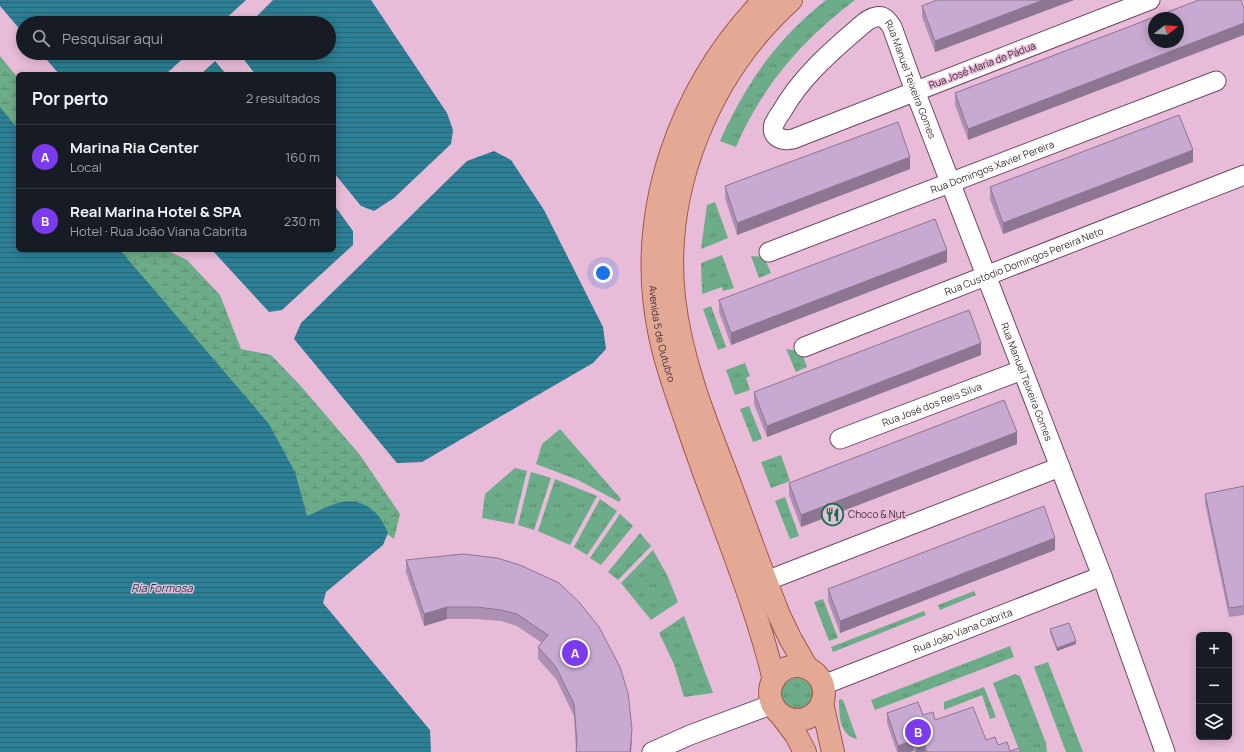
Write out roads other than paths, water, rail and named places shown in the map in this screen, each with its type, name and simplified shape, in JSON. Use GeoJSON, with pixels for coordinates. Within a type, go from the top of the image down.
{"type":"FeatureCollection","features":[{"type":"Feature","properties":{"kind":"main road","name":"Avenida 5 de Outubro"},"geometry":{"type":"LineString","coordinates":[[764,0],[732,36],[714,62],[694,95],[673,142],[659,201],[655,233],[654,297],[660,335],[671,377],[700,464],[758,622],[774,680]]}},
{"type":"Feature","properties":{"kind":"main road","name":"Avenida 5 de Outubro"},"geometry":{"type":"LineString","coordinates":[[791,0],[757,33],[724,82],[708,110],[696,139],[686,170],[678,207],[674,236],[674,297],[678,326],[703,413],[766,581],[790,638],[807,668]]}},
{"type":"Feature","properties":{"kind":"main road"},"geometry":{"type":"LineString","coordinates":[[805,752],[796,735],[777,709],[771,692],[774,680],[785,669],[792,667],[807,668],[818,676],[823,694],[833,752]]}},
{"type":"Feature","properties":{"kind":"main road"},"geometry":{"type":"LineString","coordinates":[[777,709],[796,720],[805,719],[812,716],[823,694]]}},
{"type":"Feature","properties":{"kind":"street","name":"Rua José Maria de Pádua"},"geometry":{"type":"LineString","coordinates":[[793,139],[1150,0]]}},
{"type":"Feature","properties":{"kind":"street","name":"Rua Manuel Teixeira Gomes"},"geometry":{"type":"LineString","coordinates":[[793,139],[784,140],[777,138],[774,132],[774,125],[788,101],[812,71],[839,44],[874,17],[881,16],[887,19],[892,27],[950,183],[1102,576],[1165,752]]}},
{"type":"Feature","properties":{"kind":"street","name":"Rua Domingos Xavier Pereira"},"geometry":{"type":"LineString","coordinates":[[769,252],[1216,81]]}},
{"type":"Feature","properties":{"kind":"street","name":"Rua Custódio Domingos Pereira Neto"},"geometry":{"type":"LineString","coordinates":[[804,348],[1244,175]]}},
{"type":"Feature","properties":{"kind":"street","name":"Rua José dos Reis Silva"},"geometry":{"type":"LineString","coordinates":[[840,439],[1022,370]]}},
{"type":"Feature","properties":{"kind":"street"},"geometry":{"type":"LineString","coordinates":[[766,581],[1060,467]]}},
{"type":"Feature","properties":{"kind":"street","name":"Rua João Viana Cabrita"},"geometry":{"type":"LineString","coordinates":[[823,694],[1102,576]]}},
{"type":"Feature","properties":{"kind":"street"},"geometry":{"type":"LineString","coordinates":[[652,752],[690,735],[777,709]]}},
{"type":"Feature","properties":{"kind":"water"},"geometry":{"type":"Polygon","coordinates":[[[0,0],[246,0],[229,16],[16,16],[16,25],[0,6],[0,0]]]}},
{"type":"Feature","properties":{"kind":"water"},"geometry":{"type":"Polygon","coordinates":[[[273,0],[371,0],[447,113],[453,130],[451,144],[394,198],[374,211],[361,206],[336,175],[336,72],[253,72],[244,60],[336,60],[336,16],[257,16],[273,0]]]}},
{"type":"Feature","properties":{"kind":"water"},"geometry":{"type":"Polygon","coordinates":[[[47,60],[181,60],[168,72],[57,72],[47,60]]]}},
{"type":"Feature","properties":{"kind":"water"},"geometry":{"type":"Polygon","coordinates":[[[215,61],[224,72],[203,72],[215,61]]]}},
{"type":"Feature","properties":{"kind":"water","name":"Ria Formosa"},"geometry":{"type":"Polygon","coordinates":[[[0,107],[16,127],[16,252],[122,252],[269,424],[295,472],[307,516],[334,504],[355,502],[369,508],[380,518],[388,533],[383,545],[326,592],[323,603],[430,730],[431,752],[0,752],[0,107]]]}},
{"type":"Feature","properties":{"kind":"water"},"geometry":{"type":"Polygon","coordinates":[[[494,151],[511,160],[544,210],[603,327],[606,349],[593,363],[422,462],[397,463],[294,339],[301,323],[467,161],[494,151]]]}},
{"type":"Feature","properties":{"kind":"water"},"geometry":{"type":"Polygon","coordinates":[[[336,208],[353,231],[353,245],[282,310],[269,312],[214,252],[336,252],[336,208]]]}},
{"type":"Feature","properties":{"kind":"place","name":"Choco & Nut"},"geometry":{"type":"Point","coordinates":[833,514]}},
{"type":"Feature","properties":{"kind":"place","name":"Marina Ria Center"},"geometry":{"type":"Point","coordinates":[575,653]}},
{"type":"Feature","properties":{"kind":"place","name":"Real Marina Hotel & SPA"},"geometry":{"type":"Point","coordinates":[918,732]}}]}
